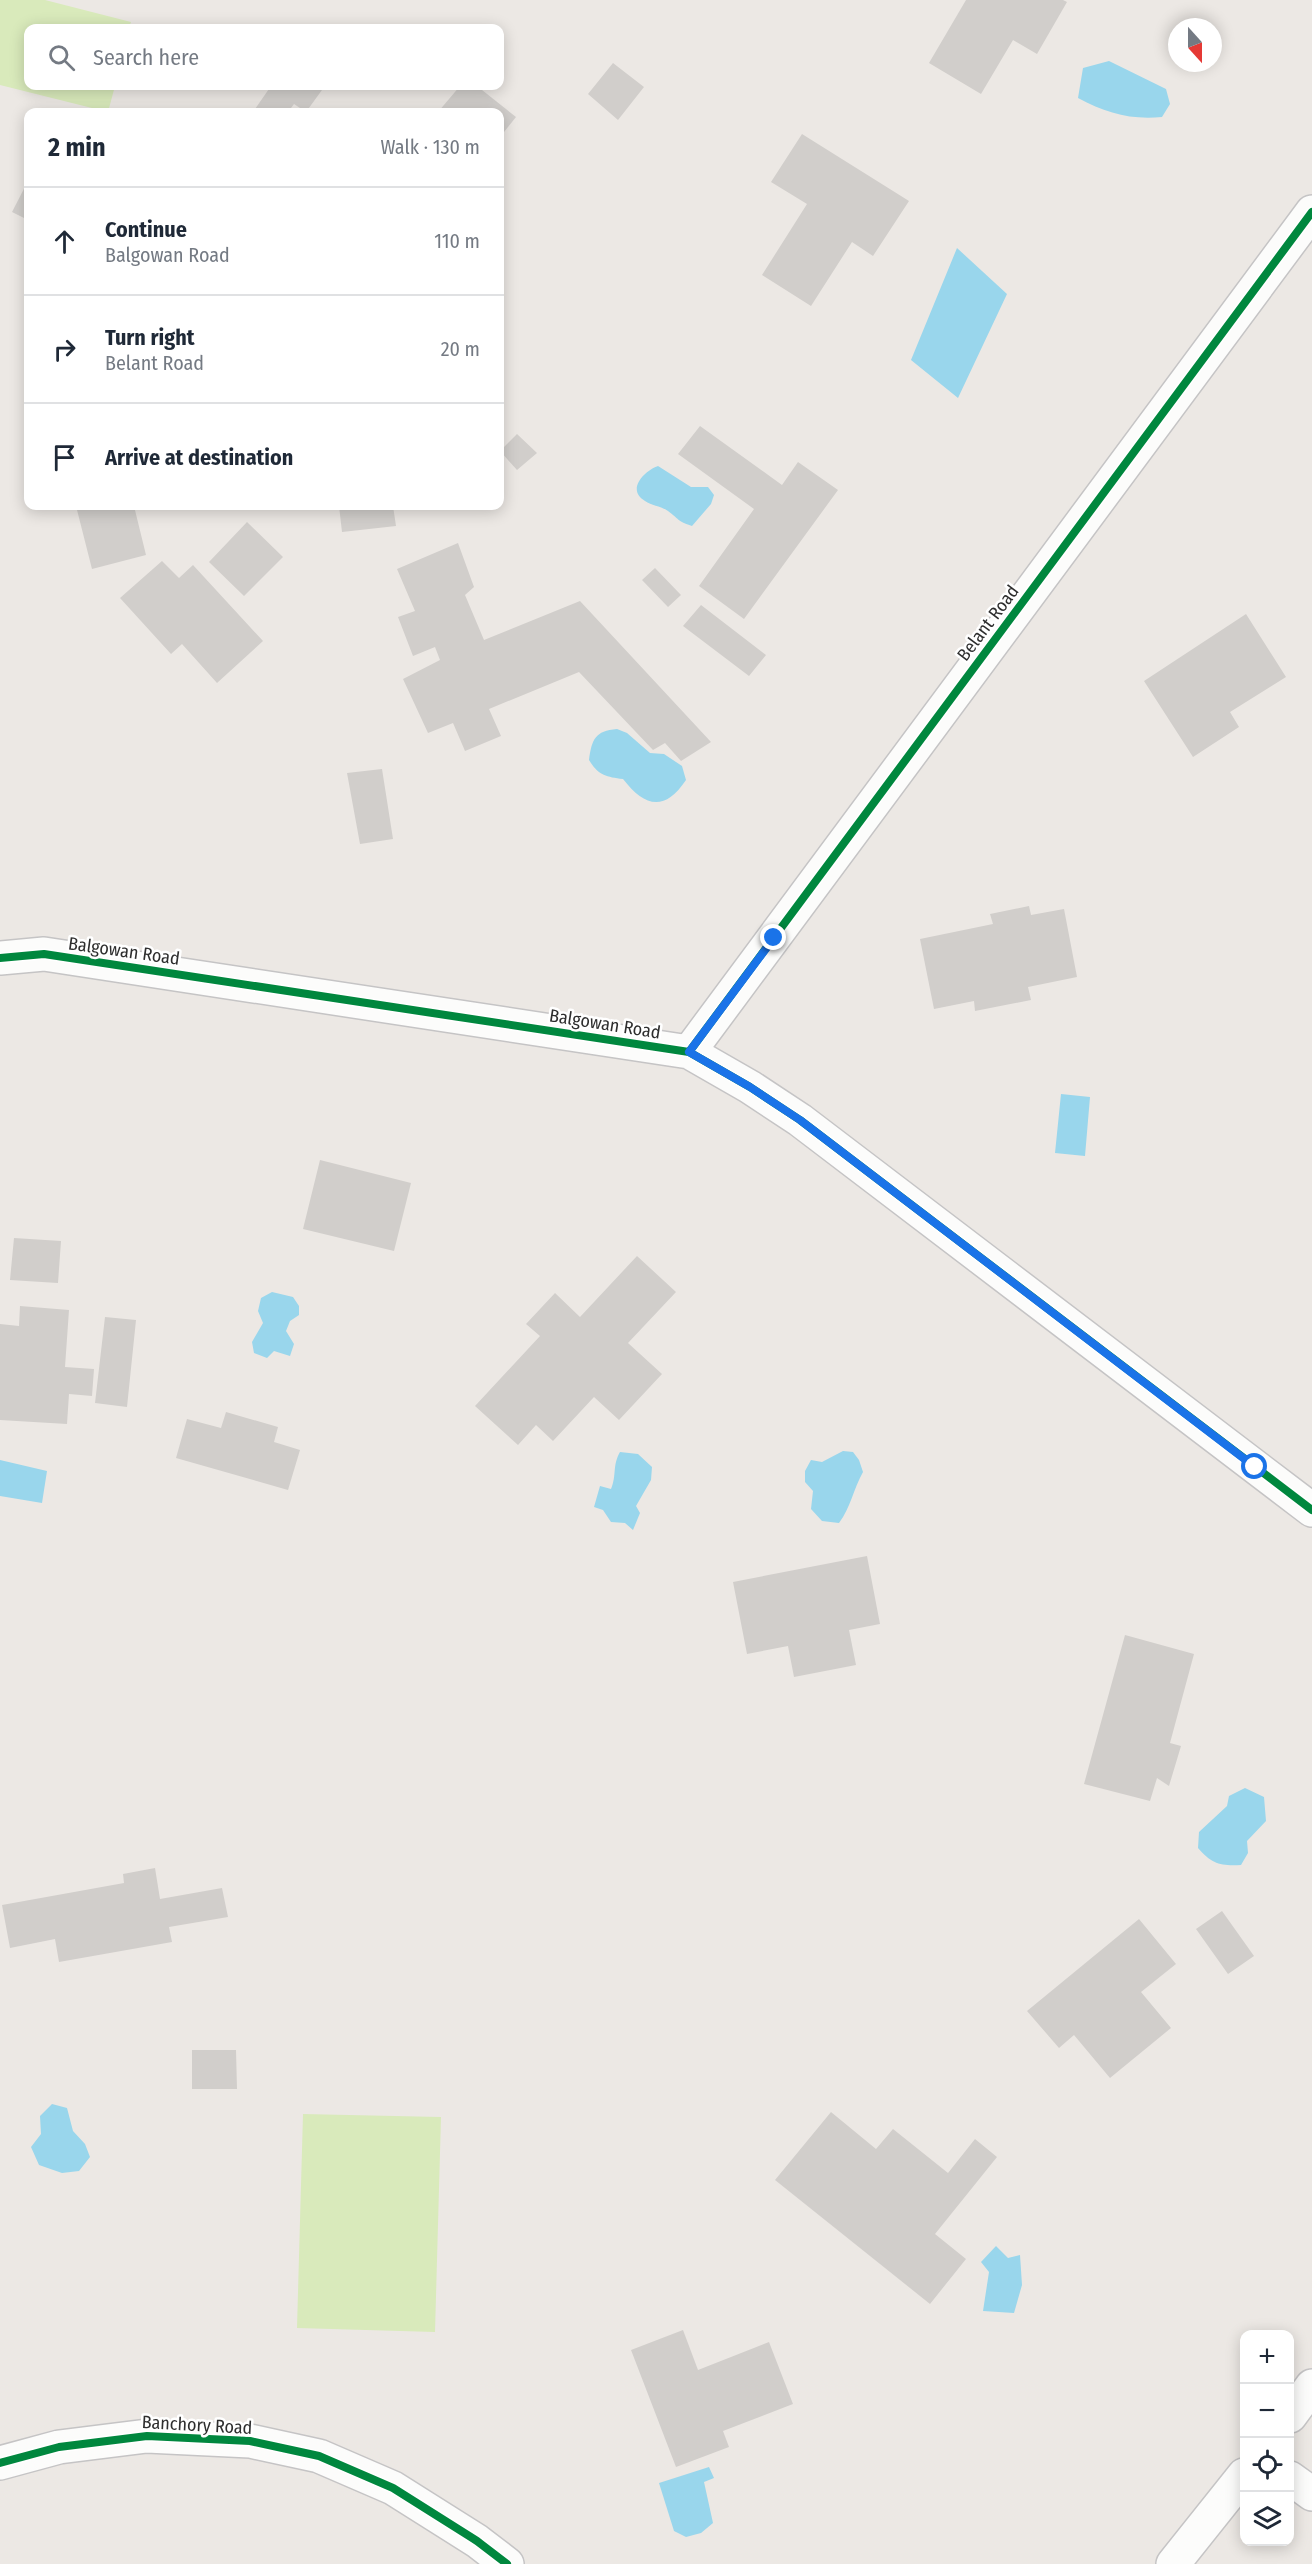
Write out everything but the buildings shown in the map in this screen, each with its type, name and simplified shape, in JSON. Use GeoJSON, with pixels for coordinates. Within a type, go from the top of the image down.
{"type":"FeatureCollection","features":[{"type":"Feature","properties":{"kind":"street","name":"Belant Road"},"geometry":{"type":"LineString","coordinates":[[689,1052],[1312,212]]}},
{"type":"Feature","properties":{"kind":"street","name":"Balgowan Road"},"geometry":{"type":"LineString","coordinates":[[0,958],[44,954],[689,1052],[750,1087],[800,1120],[1312,1510]]}},
{"type":"Feature","properties":{"kind":"street"},"geometry":{"type":"LineString","coordinates":[[1294,2411],[1312,2386]]}},
{"type":"Feature","properties":{"kind":"street","name":"Banchory Road"},"geometry":{"type":"LineString","coordinates":[[0,2463],[59,2447],[147,2436],[250,2441],[319,2456],[393,2488],[477,2541],[507,2564]]}},
{"type":"Feature","properties":{"kind":"street"},"geometry":{"type":"LineString","coordinates":[[1173,2564],[1240,2481]]}},
{"type":"Feature","properties":{"kind":"street"},"geometry":{"type":"LineString","coordinates":[[1294,2481],[1312,2494]]}},
{"type":"Feature","properties":{"kind":"green space"},"geometry":{"type":"Polygon","coordinates":[[[0,0],[45,0],[131,22],[130,24],[24,24],[24,90],[114,90],[109,108],[92,108],[0,85],[0,0]]]}},
{"type":"Feature","properties":{"kind":"green space"},"geometry":{"type":"Polygon","coordinates":[[[303,2114],[441,2117],[435,2332],[297,2328],[303,2114]]]}},
{"type":"Feature","properties":{"kind":"water"},"geometry":{"type":"Polygon","coordinates":[[[1109,61],[1166,89],[1170,104],[1162,117],[1150,118],[1118,114],[1098,108],[1078,98],[1083,68],[1109,61]]]}},
{"type":"Feature","properties":{"kind":"water"},"geometry":{"type":"Polygon","coordinates":[[[957,248],[1007,294],[958,398],[911,360],[957,248]]]}},
{"type":"Feature","properties":{"kind":"water"},"geometry":{"type":"Polygon","coordinates":[[[658,466],[691,487],[708,487],[714,495],[711,504],[692,526],[665,509],[648,503],[637,492],[637,486],[643,476],[658,466]]]}},
{"type":"Feature","properties":{"kind":"water"},"geometry":{"type":"Polygon","coordinates":[[[617,729],[627,733],[650,753],[664,754],[682,766],[686,780],[670,798],[654,802],[646,800],[623,779],[603,774],[592,765],[589,760],[593,741],[599,734],[617,729]]]}},
{"type":"Feature","properties":{"kind":"water"},"geometry":{"type":"Polygon","coordinates":[[[1061,1094],[1090,1097],[1085,1156],[1055,1153],[1061,1094]]]}},
{"type":"Feature","properties":{"kind":"water"},"geometry":{"type":"Polygon","coordinates":[[[272,1292],[293,1297],[299,1306],[299,1315],[290,1321],[286,1331],[294,1344],[290,1356],[274,1351],[267,1358],[254,1353],[252,1342],[263,1323],[258,1311],[261,1298],[272,1292]]]}},
{"type":"Feature","properties":{"kind":"water"},"geometry":{"type":"Polygon","coordinates":[[[843,1451],[853,1452],[863,1472],[839,1523],[822,1521],[811,1509],[813,1491],[805,1482],[805,1471],[811,1460],[822,1462],[843,1451]]]}},
{"type":"Feature","properties":{"kind":"water"},"geometry":{"type":"Polygon","coordinates":[[[620,1452],[638,1454],[652,1467],[651,1480],[636,1506],[640,1513],[633,1530],[625,1523],[611,1522],[603,1510],[594,1507],[600,1486],[611,1489],[620,1452]]]}},
{"type":"Feature","properties":{"kind":"water"},"geometry":{"type":"Polygon","coordinates":[[[0,1460],[47,1471],[42,1503],[0,1496],[0,1460]]]}},
{"type":"Feature","properties":{"kind":"water"},"geometry":{"type":"Polygon","coordinates":[[[1245,1788],[1264,1797],[1266,1821],[1247,1841],[1248,1853],[1241,1865],[1217,1863],[1198,1848],[1199,1832],[1227,1806],[1229,1796],[1245,1788]]]}},
{"type":"Feature","properties":{"kind":"water"},"geometry":{"type":"Polygon","coordinates":[[[52,2104],[67,2108],[73,2131],[85,2144],[90,2157],[79,2171],[62,2173],[39,2165],[31,2147],[41,2134],[40,2116],[52,2104]]]}},
{"type":"Feature","properties":{"kind":"water"},"geometry":{"type":"Polygon","coordinates":[[[996,2246],[1008,2258],[1020,2255],[1022,2285],[1014,2313],[983,2311],[989,2272],[981,2262],[996,2246]]]}},
{"type":"Feature","properties":{"kind":"water"},"geometry":{"type":"Polygon","coordinates":[[[709,2467],[714,2478],[704,2482],[713,2523],[701,2533],[686,2537],[674,2531],[659,2483],[709,2467]]]}},
{"type":"Feature","properties":{"kind":"cycle path"},"geometry":{"type":"LineString","coordinates":[[689,1052],[1312,212]]}},
{"type":"Feature","properties":{"kind":"cycle path"},"geometry":{"type":"LineString","coordinates":[[0,958],[44,954],[689,1052],[750,1087],[800,1120],[1312,1510]]}},
{"type":"Feature","properties":{"kind":"cycle path"},"geometry":{"type":"LineString","coordinates":[[0,2463],[59,2447],[147,2436],[250,2441],[319,2456],[393,2488],[477,2541],[507,2564]]}},
{"type":"Feature","properties":{"kind":"route"},"geometry":{"type":"LineString","coordinates":[[774,938],[689,1052],[750,1087],[800,1120],[1255,1467]]}}]}
